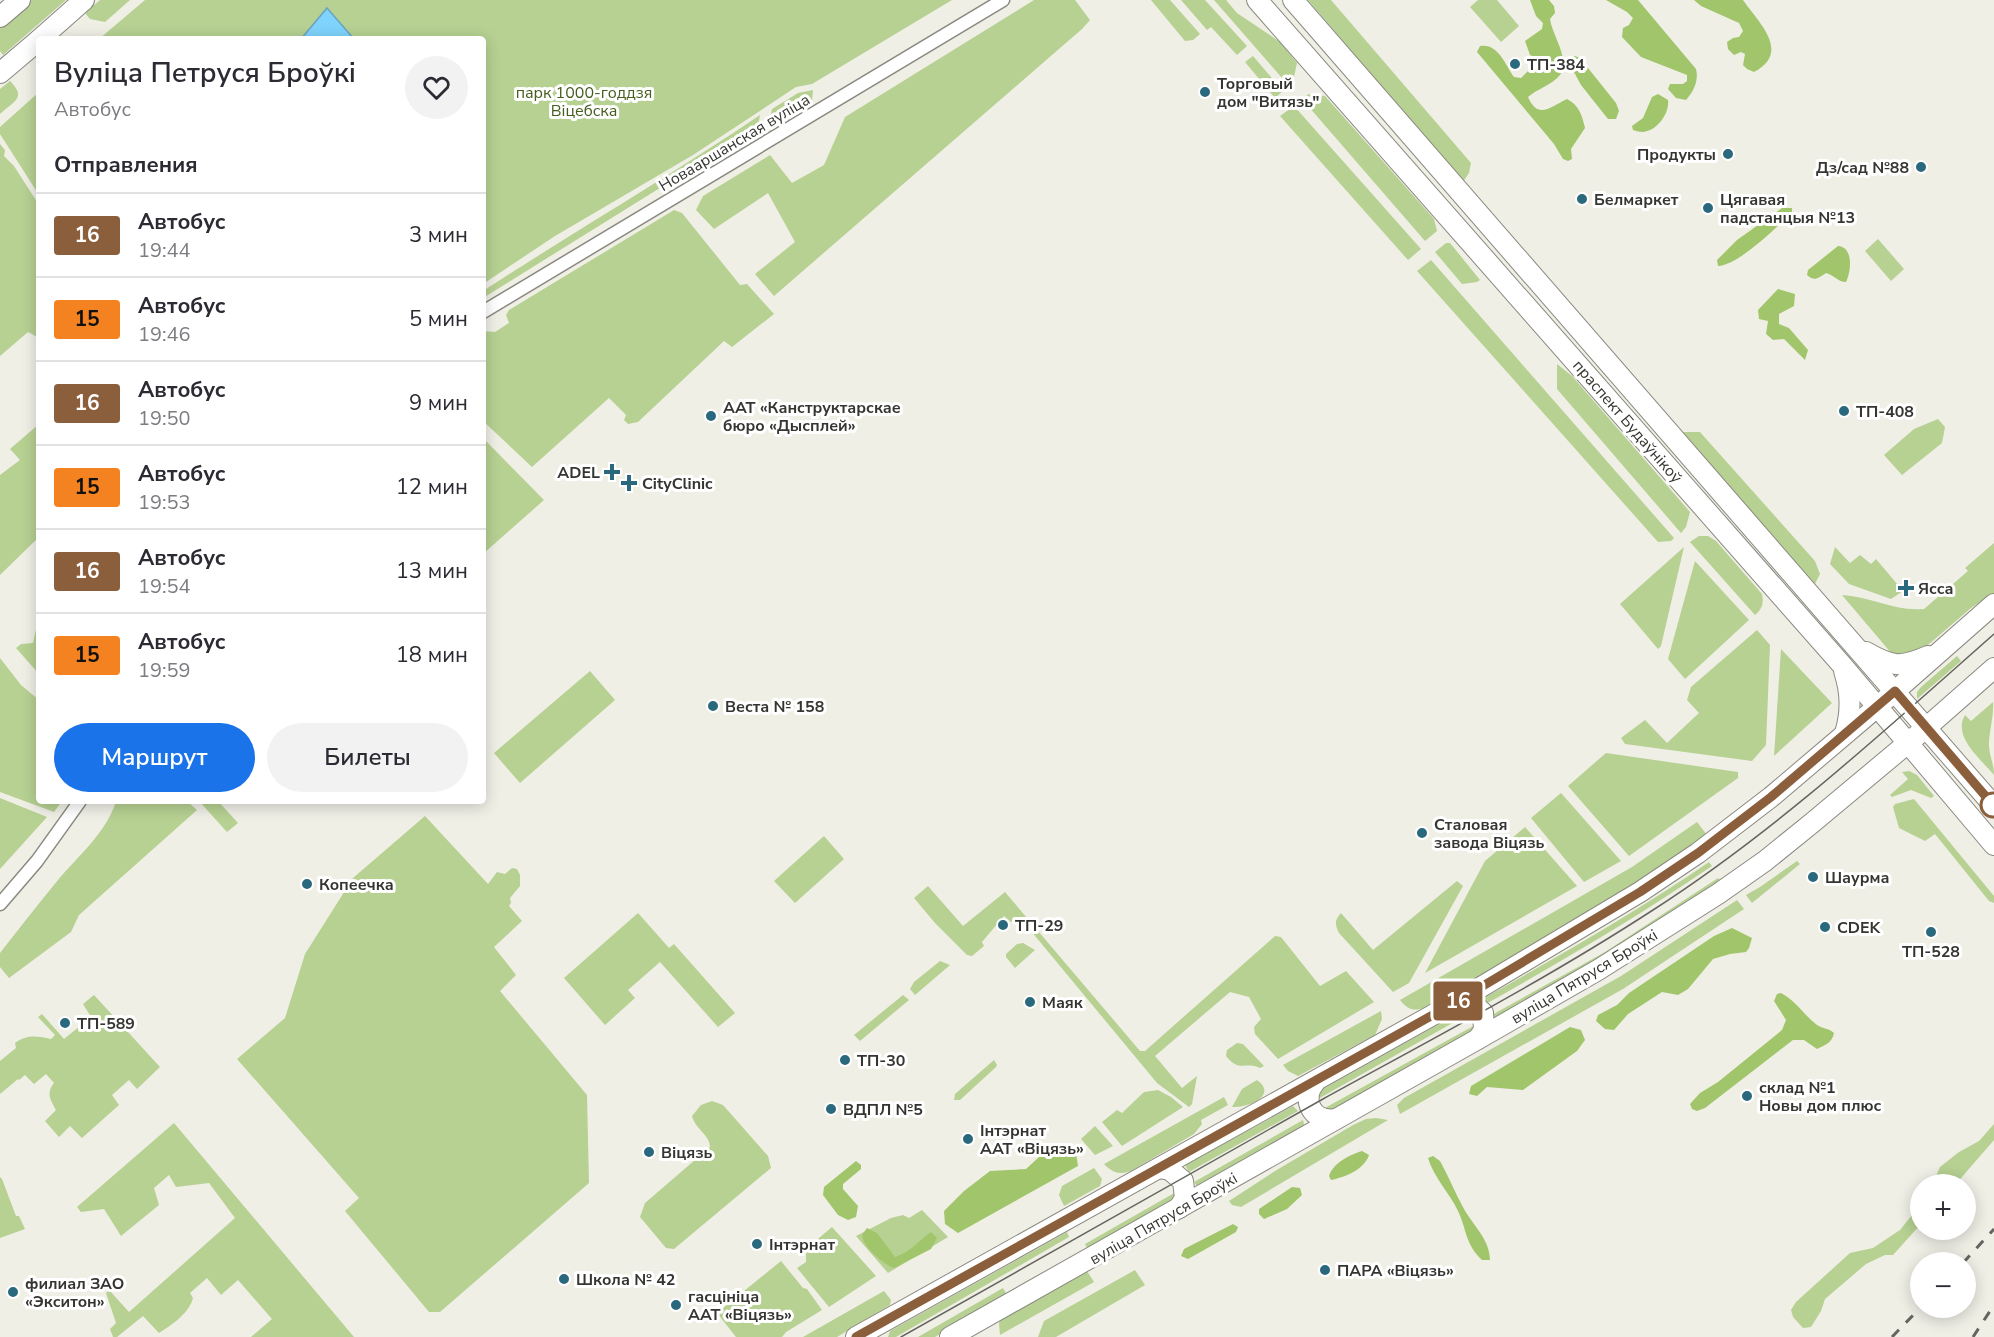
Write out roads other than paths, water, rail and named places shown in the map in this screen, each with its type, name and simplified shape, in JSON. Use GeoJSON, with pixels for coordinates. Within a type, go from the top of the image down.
{"type":"FeatureCollection","features":[{"type":"Feature","properties":{"kind":"main road"},"geometry":{"type":"LineString","coordinates":[[0,17],[20,0]]}},
{"type":"Feature","properties":{"kind":"main road"},"geometry":{"type":"LineString","coordinates":[[44,36],[84,0]]}},
{"type":"Feature","properties":{"kind":"main road","name":"праспект Будаўнікоў"},"geometry":{"type":"LineString","coordinates":[[1257,0],[1330,63],[1475,212],[1994,806]]}},
{"type":"Feature","properties":{"kind":"main road","name":"праспект Будаўнікоў"},"geometry":{"type":"LineString","coordinates":[[1293,0],[1330,63],[1457,227],[1842,665],[1994,845]]}},
{"type":"Feature","properties":{"kind":"main road"},"geometry":{"type":"LineString","coordinates":[[0,74],[36,43]]}},
{"type":"Feature","properties":{"kind":"main road"},"geometry":{"type":"LineString","coordinates":[[856,1337],[1456,1002],[1640,892],[1698,853],[1771,797],[1994,604]]}},
{"type":"Feature","properties":{"kind":"main road"},"geometry":{"type":"LineString","coordinates":[[1856,646],[1884,663],[1898,666],[1916,662],[1940,651]]}},
{"type":"Feature","properties":{"kind":"main road"},"geometry":{"type":"LineString","coordinates":[[1842,665],[1850,688],[1849,720],[1845,733]]}},
{"type":"Feature","properties":{"kind":"main road","name":"вуліца Пятруся Броўкі"},"geometry":{"type":"LineString","coordinates":[[950,1337],[1598,970],[1718,894],[1765,861],[1927,728],[1994,668]]}},
{"type":"Feature","properties":{"kind":"main road"},"geometry":{"type":"LineString","coordinates":[[1950,754],[1950,732],[1955,711],[1974,686]]}},
{"type":"Feature","properties":{"kind":"main road"},"geometry":{"type":"LineString","coordinates":[[1881,766],[1910,764],[1933,772]]}},
{"type":"Feature","properties":{"kind":"main road"},"geometry":{"type":"LineString","coordinates":[[1456,1002],[1472,1003],[1483,1013],[1485,1024],[1478,1039]]}},
{"type":"Feature","properties":{"kind":"main road"},"geometry":{"type":"LineString","coordinates":[[1315,1082],[1308,1098],[1311,1109],[1319,1117],[1336,1119]]}},
{"type":"Feature","properties":{"kind":"main road"},"geometry":{"type":"LineString","coordinates":[[1158,1168],[1170,1170],[1182,1181],[1185,1198],[1179,1208]]}},
{"type":"Feature","properties":{"kind":"main road"},"geometry":{"type":"LineString","coordinates":[[882,1337],[884,1327],[890,1318]]}},
{"type":"Feature","properties":{"kind":"street","name":"Новааршанская вуліца"},"geometry":{"type":"LineString","coordinates":[[486,310],[1003,0]]}},
{"type":"Feature","properties":{"kind":"street"},"geometry":{"type":"LineString","coordinates":[[1457,227],[1475,212]]}},
{"type":"Feature","properties":{"kind":"street"},"geometry":{"type":"LineString","coordinates":[[1544,325],[1562,310]]}},
{"type":"Feature","properties":{"kind":"street"},"geometry":{"type":"LineString","coordinates":[[1707,512],[1724,495]]}},
{"type":"Feature","properties":{"kind":"street"},"geometry":{"type":"LineString","coordinates":[[0,904],[37,861],[78,804]]}},
{"type":"Feature","properties":{"kind":"water"},"geometry":{"type":"Polygon","coordinates":[[[327,8],[351,36],[304,36],[327,8]]]}},
{"type":"Feature","properties":{"kind":"tram line"},"geometry":{"type":"LineString","coordinates":[[901,1337],[1531,984],[1653,910],[1743,847],[1786,813],[1871,743],[1994,634]]}},
{"type":"Feature","properties":{"kind":"railway"},"geometry":{"type":"LineString","coordinates":[[1973,1252],[1994,1229]]}},
{"type":"Feature","properties":{"kind":"railway"},"geometry":{"type":"LineString","coordinates":[[1973,1337],[1994,1305]]}},
{"type":"Feature","properties":{"kind":"railway"},"geometry":{"type":"LineString","coordinates":[[1892,1337],[1910,1318]]}},
{"type":"Feature","properties":{"kind":"place","name":"ТП-384"},"geometry":{"type":"Point","coordinates":[1515,64]}},
{"type":"Feature","properties":{"kind":"place","name":"Торговый дом \"Витязь\""},"geometry":{"type":"Point","coordinates":[1205,92]}},
{"type":"Feature","properties":{"kind":"place","name":"Продукты"},"geometry":{"type":"Point","coordinates":[1728,154]}},
{"type":"Feature","properties":{"kind":"place","name":"Дз/сад №88"},"geometry":{"type":"Point","coordinates":[1921,167]}},
{"type":"Feature","properties":{"kind":"place","name":"Белмаркет"},"geometry":{"type":"Point","coordinates":[1582,199]}},
{"type":"Feature","properties":{"kind":"place","name":"Цягавая падстанцыя №13"},"geometry":{"type":"Point","coordinates":[1708,208]}},
{"type":"Feature","properties":{"kind":"place","name":"ТП-408"},"geometry":{"type":"Point","coordinates":[1844,411]}},
{"type":"Feature","properties":{"kind":"place","name":"ААТ «Канструктарскае бюро «Дысплей»"},"geometry":{"type":"Point","coordinates":[711,416]}},
{"type":"Feature","properties":{"kind":"place","name":"ADEL"},"geometry":{"type":"Point","coordinates":[612,472]}},
{"type":"Feature","properties":{"kind":"place","name":"CityClinic"},"geometry":{"type":"Point","coordinates":[629,483]}},
{"type":"Feature","properties":{"kind":"place","name":"Ясса"},"geometry":{"type":"Point","coordinates":[1906,588]}},
{"type":"Feature","properties":{"kind":"place","name":"Веста № 158"},"geometry":{"type":"Point","coordinates":[713,706]}},
{"type":"Feature","properties":{"kind":"place","name":"Сталовая завода Віцязь"},"geometry":{"type":"Point","coordinates":[1422,833]}},
{"type":"Feature","properties":{"kind":"place","name":"Шаурма"},"geometry":{"type":"Point","coordinates":[1813,877]}},
{"type":"Feature","properties":{"kind":"place","name":"Копеечка"},"geometry":{"type":"Point","coordinates":[307,884]}},
{"type":"Feature","properties":{"kind":"place","name":"ТП-29"},"geometry":{"type":"Point","coordinates":[1003,925]}},
{"type":"Feature","properties":{"kind":"place","name":"CDEK"},"geometry":{"type":"Point","coordinates":[1825,927]}},
{"type":"Feature","properties":{"kind":"place","name":"ТП-528"},"geometry":{"type":"Point","coordinates":[1931,932]}},
{"type":"Feature","properties":{"kind":"place","name":"Маяк"},"geometry":{"type":"Point","coordinates":[1030,1002]}},
{"type":"Feature","properties":{"kind":"place","name":"ТП-589"},"geometry":{"type":"Point","coordinates":[65,1023]}},
{"type":"Feature","properties":{"kind":"place","name":"ТП-30"},"geometry":{"type":"Point","coordinates":[845,1060]}},
{"type":"Feature","properties":{"kind":"place","name":"склад №1 Новы дом плюс"},"geometry":{"type":"Point","coordinates":[1747,1096]}},
{"type":"Feature","properties":{"kind":"place","name":"ВДПЛ №5"},"geometry":{"type":"Point","coordinates":[831,1109]}},
{"type":"Feature","properties":{"kind":"place","name":"Інтэрнат ААТ «Віцязь»"},"geometry":{"type":"Point","coordinates":[968,1139]}},
{"type":"Feature","properties":{"kind":"place","name":"Віцязь"},"geometry":{"type":"Point","coordinates":[649,1152]}},
{"type":"Feature","properties":{"kind":"place","name":"Інтэрнат"},"geometry":{"type":"Point","coordinates":[757,1244]}},
{"type":"Feature","properties":{"kind":"place","name":"ПАРА «Віцязь»"},"geometry":{"type":"Point","coordinates":[1325,1270]}},
{"type":"Feature","properties":{"kind":"place","name":"Школа № 42"},"geometry":{"type":"Point","coordinates":[564,1279]}},
{"type":"Feature","properties":{"kind":"place","name":"филиал ЗАО «Экситон»"},"geometry":{"type":"Point","coordinates":[13,1292]}},
{"type":"Feature","properties":{"kind":"place","name":"гасцініца ААТ «Віцязь»"},"geometry":{"type":"Point","coordinates":[676,1305]}},
{"type":"Feature","properties":{"kind":"park label","name":"парк 1000-годдзя Віцебска"},"geometry":{"type":"Point","coordinates":[584,101]}}]}
